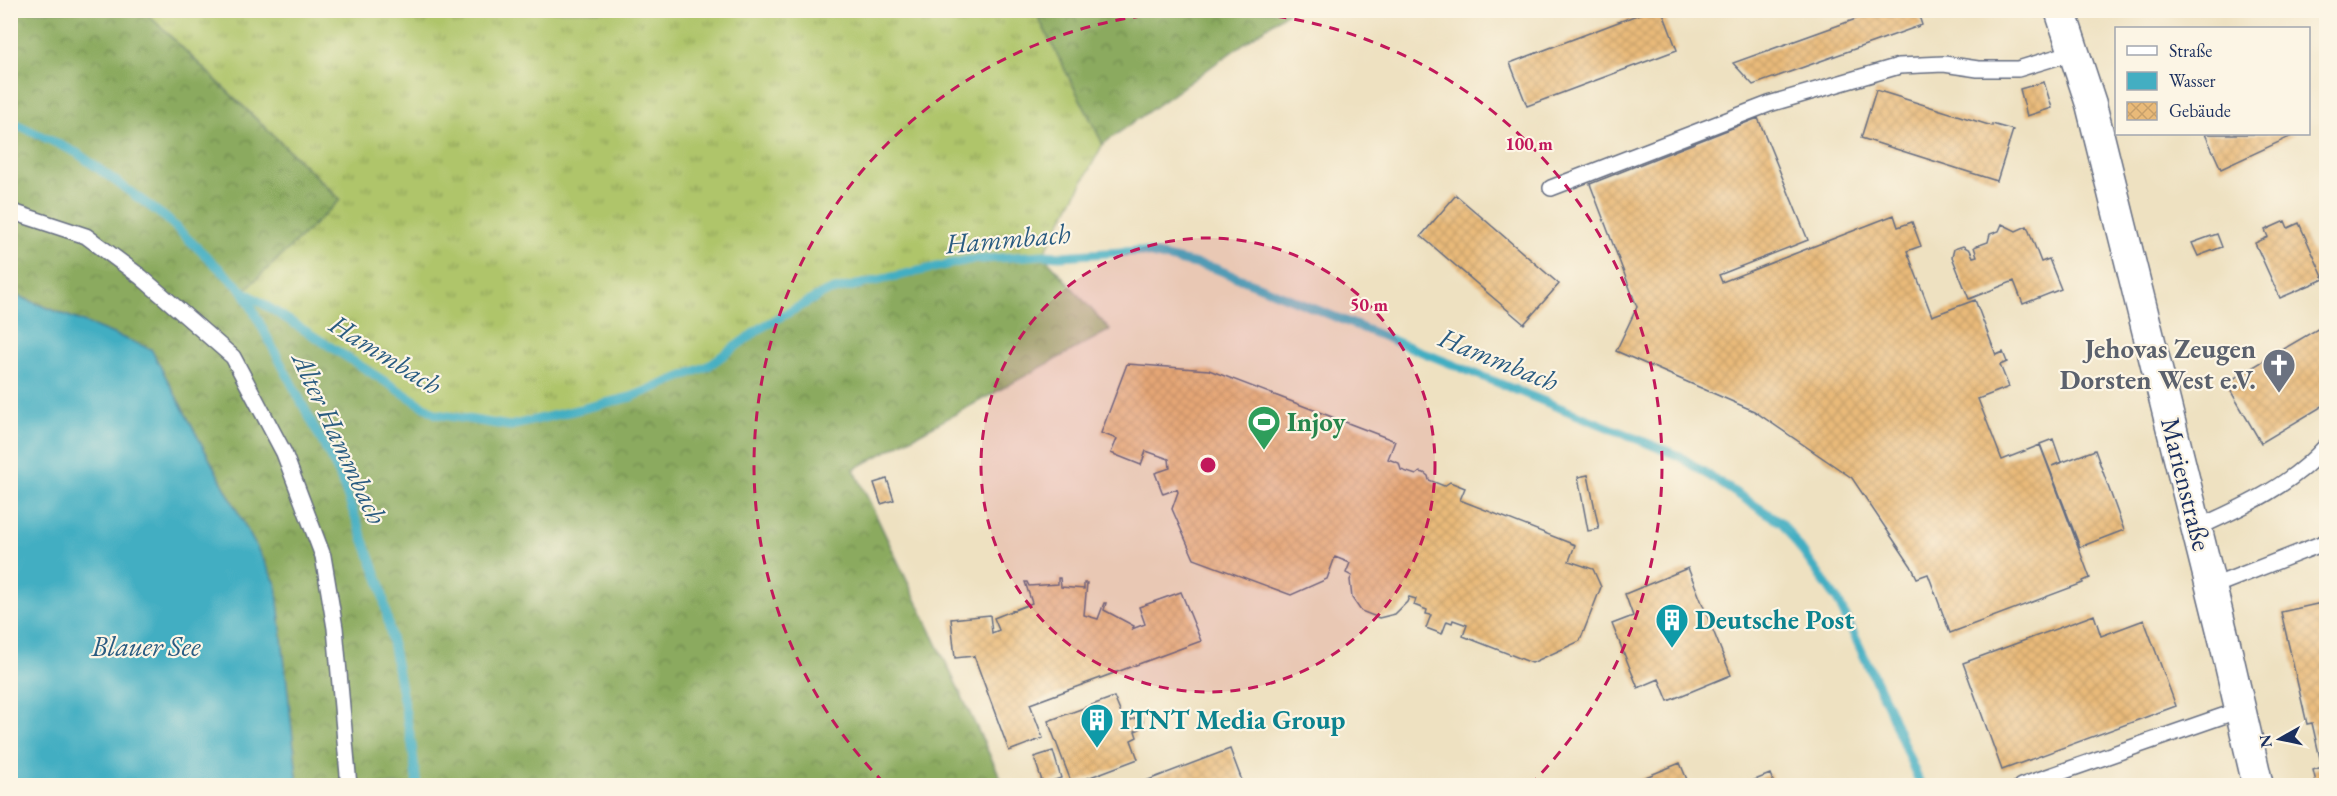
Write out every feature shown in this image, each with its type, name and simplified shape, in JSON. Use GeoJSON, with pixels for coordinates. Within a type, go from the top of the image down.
{"type":"FeatureCollection","features":[{"type":"Feature","properties":{"kind":"street","name":"Marienstraße"},"geometry":{"type":"LineString","coordinates":[[2060,10],[2091,104],[2197,528],[2258,786]]}},
{"type":"Feature","properties":{"kind":"lane"},"geometry":{"type":"LineString","coordinates":[[1551,188],[1769,104],[1888,68],[1918,63],[1998,70],[2018,69],[2074,52]]}},
{"type":"Feature","properties":{"kind":"lane"},"geometry":{"type":"LineString","coordinates":[[10,211],[86,236],[141,277],[233,357],[284,453],[322,556],[334,628],[349,786]]}},
{"type":"Feature","properties":{"kind":"lane"},"geometry":{"type":"LineString","coordinates":[[2197,528],[2243,507],[2309,466],[2326,446]]}},
{"type":"Feature","properties":{"kind":"lane"},"geometry":{"type":"LineString","coordinates":[[2211,587],[2326,542]]}},
{"type":"Feature","properties":{"kind":"lane"},"geometry":{"type":"LineString","coordinates":[[2021,786],[2240,711]]}},
{"type":"Feature","properties":{"kind":"green space"},"geometry":{"type":"Polygon","coordinates":[[[10,11],[144,11],[340,200],[244,291],[436,414],[510,426],[631,397],[708,366],[764,326],[826,292],[968,260],[1043,255],[1110,330],[854,469],[1004,785],[298,785],[276,584],[151,349],[11,293],[10,11]]]}},
{"type":"Feature","properties":{"kind":"green space"},"geometry":{"type":"Polygon","coordinates":[[[144,11],[1035,11],[1103,144],[1043,255],[968,260],[826,292],[764,326],[708,366],[631,397],[510,426],[436,414],[243,291],[340,199],[144,11]]]}},
{"type":"Feature","properties":{"kind":"green space"},"geometry":{"type":"Polygon","coordinates":[[[1035,11],[1289,11],[1103,144],[1035,11]]]}},
{"type":"Feature","properties":{"kind":"water","name":"Blauer See"},"geometry":{"type":"Polygon","coordinates":[[[10,293],[151,349],[276,584],[298,785],[11,785],[10,293]]]}},
{"type":"Feature","properties":{"kind":"building"},"geometry":{"type":"Polygon","coordinates":[[[1650,10],[1662,10],[1677,50],[1527,106],[1510,63],[1650,10]]]}},
{"type":"Feature","properties":{"kind":"building"},"geometry":{"type":"Polygon","coordinates":[[[1881,10],[1917,10],[1922,25],[1753,85],[1733,63],[1881,10]]]}},
{"type":"Feature","properties":{"kind":"building"},"geometry":{"type":"Polygon","coordinates":[[[2044,82],[2052,108],[2027,116],[2020,89],[2044,82]]]}},
{"type":"Feature","properties":{"kind":"building"},"geometry":{"type":"Polygon","coordinates":[[[1876,90],[1992,126],[1992,124],[2013,130],[1997,181],[1861,138],[1876,90]]]}},
{"type":"Feature","properties":{"kind":"building"},"geometry":{"type":"Polygon","coordinates":[[[1758,118],[1808,240],[1719,275],[1722,282],[1894,215],[1898,227],[1912,222],[1921,246],[1907,251],[1932,316],[1975,300],[1996,355],[2003,352],[2007,362],[2000,365],[2009,387],[1978,399],[2002,460],[2040,445],[2090,578],[2083,583],[1950,633],[1928,574],[1917,578],[1852,478],[1754,411],[1616,351],[1637,307],[1590,184],[1758,118]]]}},
{"type":"Feature","properties":{"kind":"building"},"geometry":{"type":"Polygon","coordinates":[[[2205,135],[2294,135],[2221,169],[2205,135]]]}},
{"type":"Feature","properties":{"kind":"building"},"geometry":{"type":"Polygon","coordinates":[[[1456,195],[1559,284],[1524,324],[1421,236],[1456,195]]]}},
{"type":"Feature","properties":{"kind":"building"},"geometry":{"type":"Polygon","coordinates":[[[2285,221],[2288,228],[2299,223],[2324,279],[2280,298],[2255,243],[2268,237],[2265,230],[2285,221]]]}},
{"type":"Feature","properties":{"kind":"building"},"geometry":{"type":"Polygon","coordinates":[[[2002,224],[2016,231],[2027,226],[2041,262],[2049,259],[2061,289],[2023,304],[2014,281],[1969,299],[1952,257],[1954,249],[1963,246],[1970,250],[1973,257],[1977,256],[1974,247],[1988,242],[1990,234],[1999,231],[2002,224]]]}},
{"type":"Feature","properties":{"kind":"building"},"geometry":{"type":"Polygon","coordinates":[[[2217,234],[2222,247],[2198,256],[2192,243],[2217,234]]]}},
{"type":"Feature","properties":{"kind":"building","name":"Jehovas Zeugen Dorsten West e.V."},"geometry":{"type":"Polygon","coordinates":[[[2326,324],[2326,404],[2261,443],[2226,383],[2326,324]]]}},
{"type":"Feature","properties":{"kind":"building"},"geometry":{"type":"Polygon","coordinates":[[[1127,364],[1209,370],[1395,441],[1388,459],[1399,463],[1401,470],[1416,475],[1420,472],[1424,473],[1429,480],[1444,486],[1450,482],[1465,488],[1460,500],[1575,545],[1569,561],[1593,569],[1601,587],[1580,641],[1532,663],[1463,636],[1467,625],[1453,620],[1452,623],[1447,621],[1442,634],[1426,628],[1431,615],[1426,614],[1427,610],[1414,605],[1416,599],[1409,597],[1395,614],[1379,618],[1361,611],[1352,598],[1350,580],[1352,576],[1346,573],[1350,563],[1335,557],[1327,579],[1291,595],[1194,559],[1172,509],[1177,489],[1163,494],[1155,473],[1170,468],[1169,459],[1146,451],[1141,465],[1111,453],[1117,439],[1101,433],[1127,364]]]}},
{"type":"Feature","properties":{"kind":"building"},"geometry":{"type":"Polygon","coordinates":[[[2053,439],[2061,462],[2052,466],[2095,450],[2124,530],[2080,547],[2040,444],[2053,439]]]}},
{"type":"Feature","properties":{"kind":"building"},"geometry":{"type":"Polygon","coordinates":[[[1588,475],[1599,529],[1588,531],[1578,477],[1588,475]]]}},
{"type":"Feature","properties":{"kind":"building"},"geometry":{"type":"Polygon","coordinates":[[[887,479],[894,500],[881,504],[874,483],[887,479]]]}},
{"type":"Feature","properties":{"kind":"building","name":"Deutsche Post"},"geometry":{"type":"Polygon","coordinates":[[[1688,568],[1731,675],[1668,701],[1659,679],[1638,688],[1612,624],[1633,616],[1625,594],[1688,568]]]}},
{"type":"Feature","properties":{"kind":"building"},"geometry":{"type":"Polygon","coordinates":[[[1058,578],[1060,578],[1061,587],[1084,589],[1084,583],[1087,583],[1084,615],[1098,619],[1106,603],[1104,610],[1134,626],[1132,629],[1145,624],[1139,607],[1181,592],[1201,641],[1030,704],[1043,738],[1009,751],[974,656],[955,658],[951,619],[990,615],[992,633],[999,630],[994,618],[1032,603],[1025,582],[1029,586],[1058,584],[1058,578]]]}},
{"type":"Feature","properties":{"kind":"building"},"geometry":{"type":"Polygon","coordinates":[[[2326,602],[2326,786],[2317,786],[2313,770],[2322,767],[2312,723],[2307,724],[2281,612],[2326,602]]]}},
{"type":"Feature","properties":{"kind":"building"},"geometry":{"type":"Polygon","coordinates":[[[2094,615],[2101,636],[2144,620],[2176,706],[2002,770],[1963,663],[2094,615]]]}},
{"type":"Feature","properties":{"kind":"building","name":"ITNT Media Group"},"geometry":{"type":"Polygon","coordinates":[[[1114,697],[1122,716],[1128,714],[1131,720],[1136,718],[1143,721],[1140,729],[1135,731],[1137,737],[1131,740],[1138,759],[1072,784],[1048,721],[1114,697]]]}},
{"type":"Feature","properties":{"kind":"building"},"geometry":{"type":"Polygon","coordinates":[[[1230,749],[1244,786],[1135,786],[1135,785],[1230,749]]]}},
{"type":"Feature","properties":{"kind":"building"},"geometry":{"type":"Polygon","coordinates":[[[1053,751],[1061,778],[1043,784],[1034,757],[1053,751]]]}},
{"type":"Feature","properties":{"kind":"building"},"geometry":{"type":"Polygon","coordinates":[[[1680,763],[1688,782],[1680,786],[1632,786],[1631,783],[1680,763]]]}},
{"type":"Feature","properties":{"kind":"building"},"geometry":{"type":"Polygon","coordinates":[[[1770,774],[1775,786],[1742,786],[1742,785],[1770,774]]]}},
{"type":"Feature","properties":{"kind":"waterway","name":"Hammbach"},"geometry":{"type":"LineString","coordinates":[[10,121],[77,153],[166,218],[243,291],[436,414],[510,426],[631,397],[708,366],[764,326],[826,292],[968,260],[1138,251],[1214,268],[1679,456],[1782,523],[1838,601],[1889,709],[1921,786]]}},
{"type":"Feature","properties":{"kind":"waterway","name":"Alter Hammbach"},"geometry":{"type":"LineString","coordinates":[[244,293],[339,474],[381,586],[412,745],[417,786]]}},
{"type":"Feature","properties":{"kind":"place","name":"Jehovas Zeugen Dorsten West e.V."},"geometry":{"type":"Point","coordinates":[2279,394]}},
{"type":"Feature","properties":{"kind":"place","name":"Injoy"},"geometry":{"type":"Point","coordinates":[1264,451]}},
{"type":"Feature","properties":{"kind":"place","name":"Deutsche Post"},"geometry":{"type":"Point","coordinates":[1672,649]}},
{"type":"Feature","properties":{"kind":"place","name":"ITNT Media Group"},"geometry":{"type":"Point","coordinates":[1097,749]}}]}
